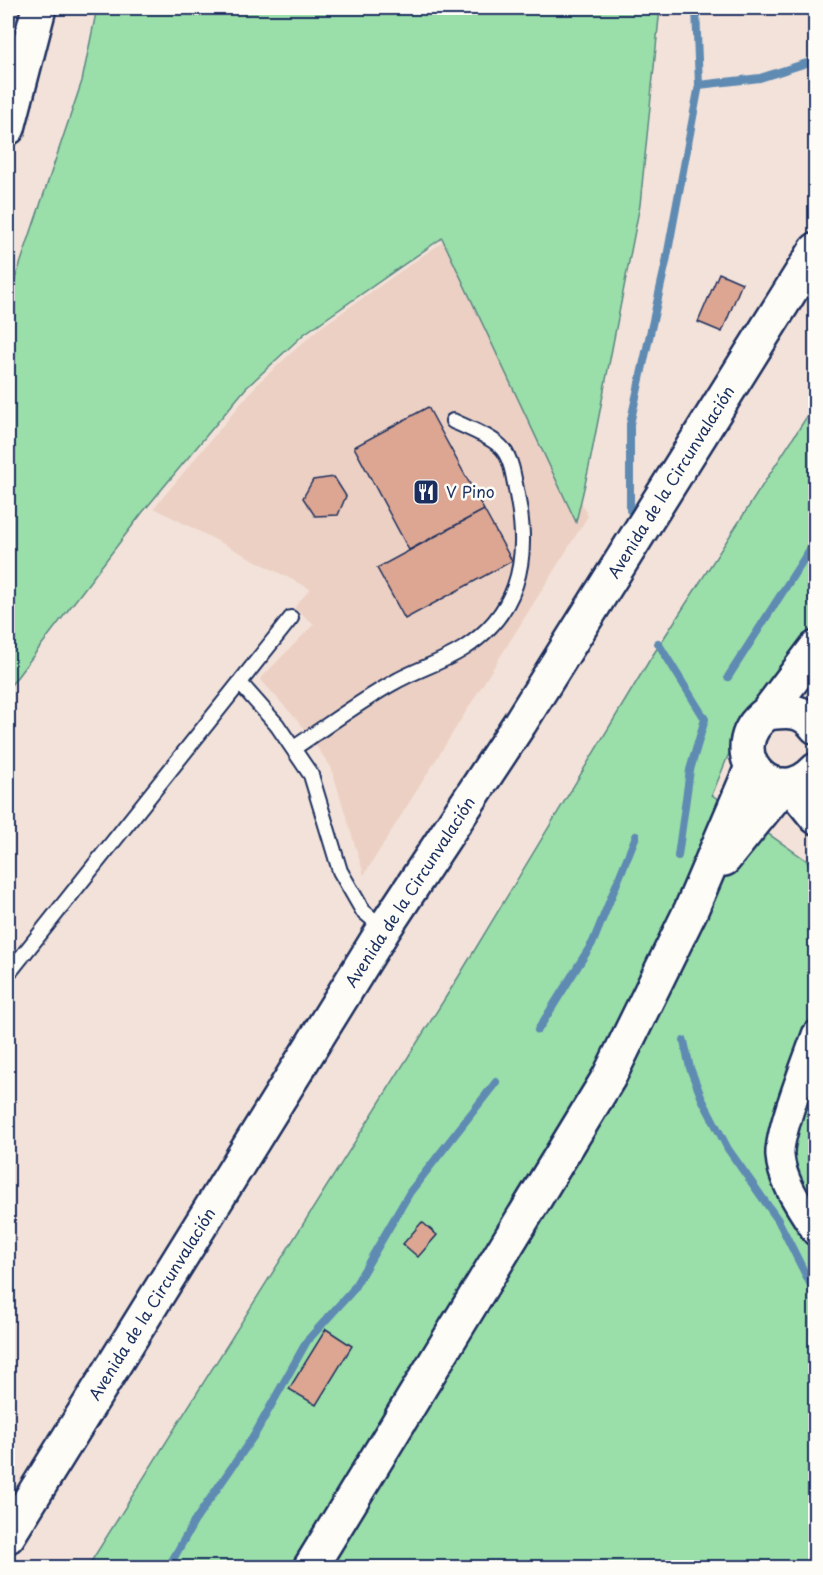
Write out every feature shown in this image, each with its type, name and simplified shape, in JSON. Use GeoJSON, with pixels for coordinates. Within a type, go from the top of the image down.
{"type":"FeatureCollection","features":[{"type":"Feature","properties":{"kind":"main road"},"geometry":{"type":"LineString","coordinates":[[8,128],[39,8]]}},
{"type":"Feature","properties":{"kind":"main road","name":"Avenida de la Circunvalación"},"geometry":{"type":"LineString","coordinates":[[8,1536],[384,929],[520,723],[816,250]]}},
{"type":"Feature","properties":{"kind":"main road"},"geometry":{"type":"LineString","coordinates":[[797,780],[767,782],[752,767],[747,756],[746,743],[757,721],[767,713],[816,648]]}},
{"type":"Feature","properties":{"kind":"main road"},"geometry":{"type":"LineString","coordinates":[[767,713],[792,710],[805,715],[816,727]]}},
{"type":"Feature","properties":{"kind":"main road"},"geometry":{"type":"LineString","coordinates":[[309,1568],[597,1097],[656,986],[694,904],[752,767]]}},
{"type":"Feature","properties":{"kind":"main road"},"geometry":{"type":"LineString","coordinates":[[797,780],[816,817]]}},
{"type":"Feature","properties":{"kind":"main road"},"geometry":{"type":"LineString","coordinates":[[694,904],[797,780]]}},
{"type":"Feature","properties":{"kind":"street"},"geometry":{"type":"LineString","coordinates":[[816,1035],[783,1135],[780,1155],[786,1179],[816,1232]]}},
{"type":"Feature","properties":{"kind":"lane"},"geometry":{"type":"LineString","coordinates":[[294,748],[390,684],[463,649],[502,610],[515,589],[523,562],[524,534],[512,464],[505,449],[493,439],[453,421]]}},
{"type":"Feature","properties":{"kind":"lane"},"geometry":{"type":"LineString","coordinates":[[8,974],[291,618]]}},
{"type":"Feature","properties":{"kind":"lane"},"geometry":{"type":"LineString","coordinates":[[240,683],[294,748],[311,775],[340,871],[363,911],[384,929]]}},
{"type":"Feature","properties":{"kind":"shaded area"},"geometry":{"type":"Polygon","coordinates":[[[455,233],[588,516],[364,875],[331,767],[298,721],[260,679],[314,624],[294,608],[310,589],[154,508],[259,382],[317,330],[455,233]]]}},
{"type":"Feature","properties":{"kind":"green space"},"geometry":{"type":"Polygon","coordinates":[[[97,8],[660,8],[640,205],[589,467],[576,522],[442,238],[304,334],[246,388],[142,513],[8,689],[8,300],[82,81],[97,8]]]}},
{"type":"Feature","properties":{"kind":"green space"},"geometry":{"type":"Polygon","coordinates":[[[815,404],[815,688],[785,664],[730,751],[712,795],[806,860],[815,874],[815,1567],[87,1568],[459,976],[649,661],[815,404]]]}},
{"type":"Feature","properties":{"kind":"building"},"geometry":{"type":"Polygon","coordinates":[[[719,273],[742,283],[722,332],[698,322],[719,273]]]}},
{"type":"Feature","properties":{"kind":"building"},"geometry":{"type":"Polygon","coordinates":[[[428,407],[484,510],[409,550],[354,447],[428,407]]]}},
{"type":"Feature","properties":{"kind":"building"},"geometry":{"type":"Polygon","coordinates":[[[334,477],[346,496],[338,515],[315,516],[303,498],[313,480],[334,477]]]}},
{"type":"Feature","properties":{"kind":"building"},"geometry":{"type":"Polygon","coordinates":[[[484,510],[512,561],[405,619],[377,568],[484,510]]]}},
{"type":"Feature","properties":{"kind":"building"},"geometry":{"type":"Polygon","coordinates":[[[422,1222],[437,1235],[418,1257],[403,1244],[422,1222]]]}},
{"type":"Feature","properties":{"kind":"building"},"geometry":{"type":"Polygon","coordinates":[[[326,1329],[352,1346],[316,1405],[289,1389],[326,1329]]]}},
{"type":"Feature","properties":{"kind":"waterway"},"geometry":{"type":"LineString","coordinates":[[630,510],[630,424],[666,262],[699,85],[696,8]]}},
{"type":"Feature","properties":{"kind":"waterway"},"geometry":{"type":"LineString","coordinates":[[699,85],[760,78],[816,60]]}},
{"type":"Feature","properties":{"kind":"waterway"},"geometry":{"type":"LineString","coordinates":[[728,677],[816,540]]}},
{"type":"Feature","properties":{"kind":"waterway"},"geometry":{"type":"LineString","coordinates":[[658,643],[705,719],[690,770],[678,856]]}},
{"type":"Feature","properties":{"kind":"waterway"},"geometry":{"type":"LineString","coordinates":[[538,1030],[593,942],[636,836]]}},
{"type":"Feature","properties":{"kind":"waterway"},"geometry":{"type":"LineString","coordinates":[[684,1041],[690,1068],[702,1099],[728,1149],[778,1220],[816,1295]]}},
{"type":"Feature","properties":{"kind":"waterway"},"geometry":{"type":"LineString","coordinates":[[168,1568],[194,1522],[255,1434],[307,1341],[352,1291],[410,1192],[496,1082]]}},
{"type":"Feature","properties":{"kind":"place","name":"V Pino"},"geometry":{"type":"Point","coordinates":[426,492]}}]}
